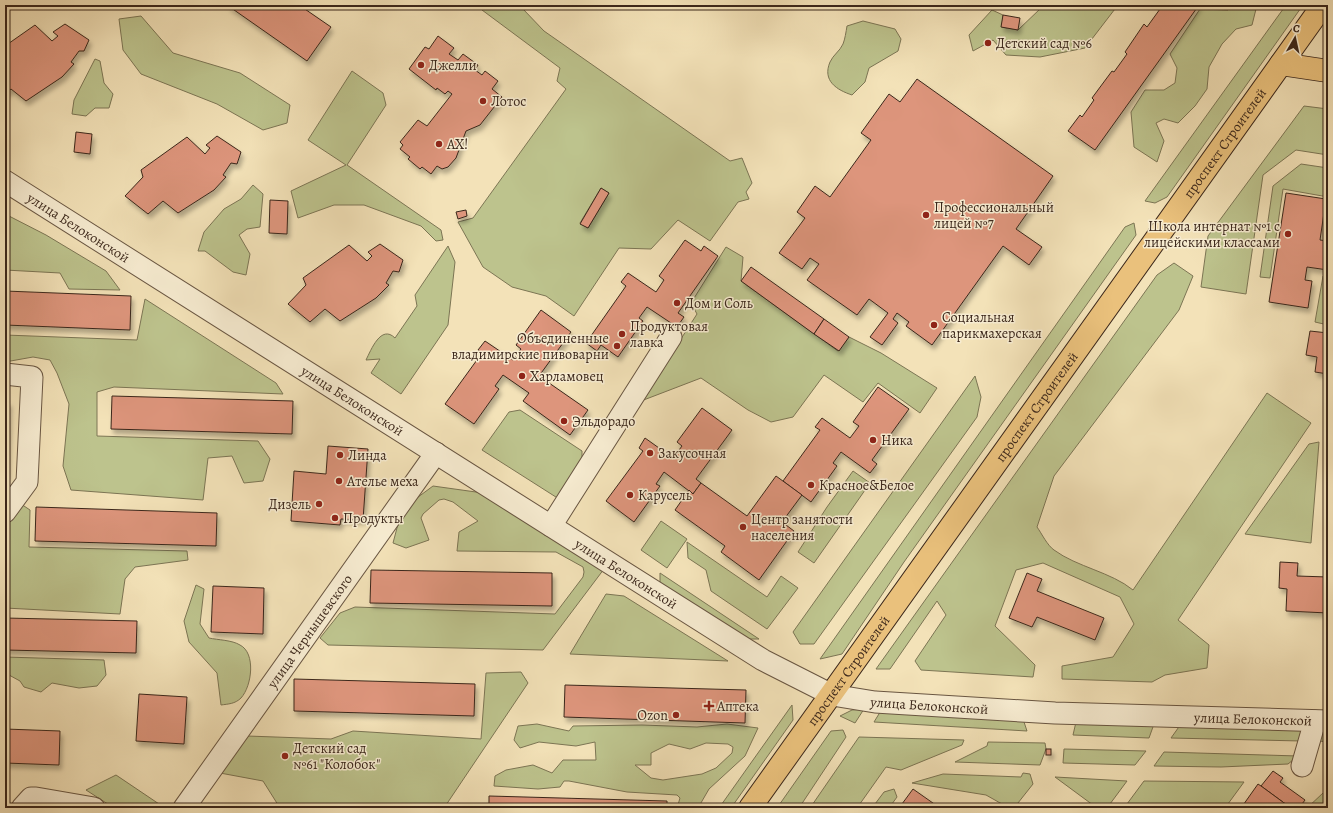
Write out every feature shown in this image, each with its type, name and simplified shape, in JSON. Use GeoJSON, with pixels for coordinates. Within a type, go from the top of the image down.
{"type":"FeatureCollection","features":[{"type":"Feature","properties":{"kind":"main road","name":"проспект Строителей"},"geometry":{"type":"LineString","coordinates":[[750,808],[1323,5]]}},
{"type":"Feature","properties":{"kind":"main road"},"geometry":{"type":"LineString","coordinates":[[1281,64],[1328,70]]}},
{"type":"Feature","properties":{"kind":"street","name":"улица Белоконской"},"geometry":{"type":"LineString","coordinates":[[5,181],[763,660],[832,695],[875,702],[1055,713],[1321,721]]}},
{"type":"Feature","properties":{"kind":"street"},"geometry":{"type":"LineString","coordinates":[[551,526],[671,337]]}},
{"type":"Feature","properties":{"kind":"street"},"geometry":{"type":"LineString","coordinates":[[5,374],[32,377],[27,482],[5,512]]}},
{"type":"Feature","properties":{"kind":"street","name":"улица Чернышевского"},"geometry":{"type":"LineString","coordinates":[[184,808],[436,453]]}},
{"type":"Feature","properties":{"kind":"street"},"geometry":{"type":"LineString","coordinates":[[1302,766],[1321,721]]}},
{"type":"Feature","properties":{"kind":"street"},"geometry":{"type":"LineString","coordinates":[[22,808],[30,798],[36,798],[94,808]]}},
{"type":"Feature","properties":{"kind":"green space"},"geometry":{"type":"Polygon","coordinates":[[[486,5],[522,5],[523,9],[544,31],[730,161],[742,158],[752,183],[746,192],[749,199],[738,202],[710,241],[678,220],[651,249],[619,248],[574,316],[546,296],[512,287],[483,267],[458,222],[473,218],[566,89],[557,81],[560,68],[482,10],[486,5]],[[601,188],[580,223],[588,228],[609,193],[601,188]]]}},
{"type":"Feature","properties":{"kind":"green space"},"geometry":{"type":"Polygon","coordinates":[[[1037,5],[1118,5],[1085,48],[1040,57],[1006,55],[993,40],[973,51],[969,35],[992,10],[1003,15],[1002,27],[1018,30],[1041,8],[1037,5]]]}},
{"type":"Feature","properties":{"kind":"green space"},"geometry":{"type":"Polygon","coordinates":[[[1230,5],[1257,5],[1252,25],[1236,29],[1222,44],[1209,67],[1207,89],[1195,106],[1178,123],[1164,119],[1156,123],[1164,141],[1157,162],[1134,147],[1131,112],[1145,90],[1164,90],[1175,83],[1177,68],[1170,54],[1200,9],[1228,10],[1230,5]]]}},
{"type":"Feature","properties":{"kind":"green space"},"geometry":{"type":"Polygon","coordinates":[[[1286,5],[1303,5],[1167,197],[1155,203],[1145,201],[1286,5]]]}},
{"type":"Feature","properties":{"kind":"green space"},"geometry":{"type":"Polygon","coordinates":[[[141,16],[173,53],[240,73],[290,105],[287,123],[263,130],[217,104],[141,74],[123,50],[119,19],[141,16]]]}},
{"type":"Feature","properties":{"kind":"green space"},"geometry":{"type":"Polygon","coordinates":[[[863,21],[895,29],[901,39],[898,51],[869,68],[865,82],[852,95],[832,84],[829,79],[828,69],[831,60],[843,44],[847,26],[863,21]]]}},
{"type":"Feature","properties":{"kind":"green space"},"geometry":{"type":"Polygon","coordinates":[[[95,59],[100,61],[104,83],[113,94],[109,108],[95,108],[86,116],[72,114],[74,100],[95,59]]]}},
{"type":"Feature","properties":{"kind":"green space"},"geometry":{"type":"Polygon","coordinates":[[[352,71],[383,93],[386,105],[347,165],[441,230],[443,240],[436,241],[421,226],[364,205],[334,205],[298,218],[291,191],[346,165],[308,140],[352,71]]]}},
{"type":"Feature","properties":{"kind":"green space"},"geometry":{"type":"Polygon","coordinates":[[[1304,106],[1328,109],[1328,155],[1296,150],[1263,175],[1246,294],[1201,287],[1208,236],[1304,106]]]}},
{"type":"Feature","properties":{"kind":"green space"},"geometry":{"type":"Polygon","coordinates":[[[1301,164],[1328,168],[1328,197],[1283,189],[1270,278],[1260,277],[1273,186],[1301,164]]]}},
{"type":"Feature","properties":{"kind":"green space"},"geometry":{"type":"Polygon","coordinates":[[[253,185],[263,194],[260,227],[247,229],[239,235],[250,254],[246,275],[233,272],[205,251],[198,251],[204,232],[224,209],[241,199],[253,185]]]}},
{"type":"Feature","properties":{"kind":"green space"},"geometry":{"type":"Polygon","coordinates":[[[7,215],[46,235],[106,271],[120,290],[69,289],[60,273],[5,270],[5,216],[7,215]]]}},
{"type":"Feature","properties":{"kind":"green space"},"geometry":{"type":"Polygon","coordinates":[[[1134,223],[1136,235],[904,562],[842,654],[820,659],[1125,227],[1134,223]]]}},
{"type":"Feature","properties":{"kind":"green space"},"geometry":{"type":"Polygon","coordinates":[[[448,246],[455,262],[448,325],[401,394],[371,373],[380,359],[366,360],[377,340],[381,336],[385,334],[395,338],[417,306],[415,295],[448,246]]]}},
{"type":"Feature","properties":{"kind":"green space"},"geometry":{"type":"Polygon","coordinates":[[[726,247],[743,257],[741,281],[838,351],[849,337],[881,353],[937,388],[920,413],[878,383],[863,402],[824,375],[793,417],[771,422],[748,410],[701,378],[641,401],[697,314],[691,303],[726,247]]]}},
{"type":"Feature","properties":{"kind":"green space"},"geometry":{"type":"Polygon","coordinates":[[[1174,263],[1193,276],[1179,310],[1054,476],[1037,527],[1051,548],[1063,556],[1115,579],[1133,590],[1267,393],[1311,423],[1178,620],[1209,645],[1207,668],[1165,675],[1152,682],[1062,679],[1062,666],[1113,657],[1134,624],[1120,597],[1043,563],[1016,570],[995,626],[1035,665],[1033,677],[921,670],[915,661],[946,615],[937,601],[890,669],[876,669],[1157,275],[1174,263]]]}},
{"type":"Feature","properties":{"kind":"green space"},"geometry":{"type":"Polygon","coordinates":[[[1323,276],[1328,277],[1328,325],[1315,322],[1323,276]]]}},
{"type":"Feature","properties":{"kind":"green space"},"geometry":{"type":"Polygon","coordinates":[[[145,299],[276,383],[283,394],[114,387],[97,392],[97,436],[258,441],[270,459],[263,481],[244,483],[232,456],[208,458],[203,500],[71,490],[63,466],[69,404],[57,373],[50,360],[33,357],[5,362],[5,335],[137,340],[145,299]]]}},
{"type":"Feature","properties":{"kind":"green space"},"geometry":{"type":"Polygon","coordinates":[[[975,376],[981,397],[977,417],[814,644],[800,644],[793,632],[975,376]]]}},
{"type":"Feature","properties":{"kind":"green space"},"geometry":{"type":"Polygon","coordinates":[[[520,410],[582,451],[582,463],[559,499],[482,450],[509,412],[520,410]]]}},
{"type":"Feature","properties":{"kind":"green space"},"geometry":{"type":"Polygon","coordinates":[[[1319,442],[1311,543],[1245,534],[1309,444],[1319,442]]]}},
{"type":"Feature","properties":{"kind":"green space"},"geometry":{"type":"Polygon","coordinates":[[[853,471],[870,483],[814,563],[798,552],[827,507],[853,471]]]}},
{"type":"Feature","properties":{"kind":"green space"},"geometry":{"type":"Polygon","coordinates":[[[433,486],[483,493],[604,569],[543,650],[328,645],[320,638],[340,613],[355,607],[555,614],[583,577],[583,567],[556,552],[457,551],[459,532],[478,521],[453,502],[444,499],[439,500],[423,514],[421,518],[429,540],[406,548],[393,543],[402,509],[433,486]]]}},
{"type":"Feature","properties":{"kind":"green space"},"geometry":{"type":"Polygon","coordinates":[[[21,504],[30,510],[29,547],[187,551],[188,560],[135,567],[125,579],[120,614],[5,608],[5,525],[21,504]]]}},
{"type":"Feature","properties":{"kind":"green space"},"geometry":{"type":"Polygon","coordinates":[[[661,521],[687,539],[667,568],[641,550],[661,521]]]}},
{"type":"Feature","properties":{"kind":"green space"},"geometry":{"type":"Polygon","coordinates":[[[687,542],[767,597],[781,576],[798,588],[767,629],[711,591],[706,570],[688,558],[687,542]]]}},
{"type":"Feature","properties":{"kind":"green space"},"geometry":{"type":"Polygon","coordinates":[[[660,573],[759,639],[745,639],[660,588],[660,573]]]}},
{"type":"Feature","properties":{"kind":"green space"},"geometry":{"type":"Polygon","coordinates":[[[196,585],[204,589],[200,624],[209,638],[237,643],[245,649],[248,655],[251,670],[248,686],[241,698],[231,703],[221,705],[217,673],[189,642],[184,621],[196,585]]]}},
{"type":"Feature","properties":{"kind":"green space"},"geometry":{"type":"Polygon","coordinates":[[[606,594],[624,596],[728,661],[570,654],[606,594]]]}},
{"type":"Feature","properties":{"kind":"green space"},"geometry":{"type":"Polygon","coordinates":[[[5,657],[104,660],[106,675],[97,686],[79,688],[52,683],[41,692],[24,687],[20,681],[9,675],[5,657]]]}},
{"type":"Feature","properties":{"kind":"green space"},"geometry":{"type":"Polygon","coordinates":[[[521,672],[528,683],[444,808],[280,808],[263,781],[220,773],[247,736],[331,739],[353,731],[481,739],[486,673],[521,672]]]}},
{"type":"Feature","properties":{"kind":"green space"},"geometry":{"type":"Polygon","coordinates":[[[792,705],[793,720],[731,808],[719,808],[792,705]]]}},
{"type":"Feature","properties":{"kind":"green space"},"geometry":{"type":"Polygon","coordinates":[[[864,709],[855,723],[840,716],[852,710],[864,709]]]}},
{"type":"Feature","properties":{"kind":"green space"},"geometry":{"type":"Polygon","coordinates":[[[882,709],[1023,719],[1027,731],[874,722],[882,709]]]}},
{"type":"Feature","properties":{"kind":"green space"},"geometry":{"type":"Polygon","coordinates":[[[1076,722],[1154,724],[1149,738],[1073,735],[1076,722]]]}},
{"type":"Feature","properties":{"kind":"green space"},"geometry":{"type":"Polygon","coordinates":[[[537,724],[569,731],[573,726],[642,725],[697,727],[727,724],[758,728],[745,756],[709,789],[698,808],[677,808],[680,798],[677,795],[627,792],[569,781],[564,781],[560,787],[538,789],[494,786],[495,776],[506,770],[533,765],[552,773],[563,760],[596,760],[595,742],[576,746],[539,742],[520,748],[514,740],[518,726],[537,724]],[[706,743],[690,749],[669,744],[651,753],[651,765],[635,765],[651,778],[663,780],[702,774],[716,768],[732,753],[733,747],[728,744],[706,743]]]}},
{"type":"Feature","properties":{"kind":"green space"},"geometry":{"type":"Polygon","coordinates":[[[1181,724],[1301,728],[1301,741],[1171,738],[1181,724]]]}},
{"type":"Feature","properties":{"kind":"green space"},"geometry":{"type":"Polygon","coordinates":[[[1324,729],[1328,729],[1328,742],[1319,741],[1324,729]]]}},
{"type":"Feature","properties":{"kind":"green space"},"geometry":{"type":"Polygon","coordinates":[[[843,730],[846,737],[799,808],[777,808],[831,731],[843,730]]]}},
{"type":"Feature","properties":{"kind":"green space"},"geometry":{"type":"Polygon","coordinates":[[[859,737],[964,740],[962,745],[901,770],[886,767],[857,808],[810,808],[859,737]]]}},
{"type":"Feature","properties":{"kind":"green space"},"geometry":{"type":"Polygon","coordinates":[[[988,742],[1045,743],[1046,749],[1040,765],[955,762],[987,746],[988,742]]]}},
{"type":"Feature","properties":{"kind":"green space"},"geometry":{"type":"Polygon","coordinates":[[[1064,749],[1146,751],[1135,765],[1063,763],[1064,749]]]}},
{"type":"Feature","properties":{"kind":"green space"},"geometry":{"type":"Polygon","coordinates":[[[1164,752],[1298,756],[1288,764],[1221,767],[1154,766],[1164,752]]]}},
{"type":"Feature","properties":{"kind":"green space"},"geometry":{"type":"Polygon","coordinates":[[[1023,773],[1030,774],[1033,784],[1014,808],[1009,808],[986,795],[912,783],[943,774],[1021,777],[1023,773]]]}},
{"type":"Feature","properties":{"kind":"green space"},"geometry":{"type":"Polygon","coordinates":[[[116,775],[165,808],[114,808],[86,790],[116,775]]]}},
{"type":"Feature","properties":{"kind":"green space"},"geometry":{"type":"Polygon","coordinates":[[[1055,777],[1127,781],[1107,808],[1097,808],[1055,777]]]}},
{"type":"Feature","properties":{"kind":"green space"},"geometry":{"type":"Polygon","coordinates":[[[1144,781],[1244,782],[1225,808],[1124,808],[1144,781]]]}},
{"type":"Feature","properties":{"kind":"green space"},"geometry":{"type":"Polygon","coordinates":[[[894,789],[897,797],[889,808],[872,808],[884,792],[894,789]]]}},
{"type":"Feature","properties":{"kind":"green space"},"geometry":{"type":"Polygon","coordinates":[[[1323,793],[1328,796],[1328,808],[1307,808],[1323,793]]]}},
{"type":"Feature","properties":{"kind":"building"},"geometry":{"type":"Polygon","coordinates":[[[227,5],[299,5],[331,27],[307,61],[227,5]]]}},
{"type":"Feature","properties":{"kind":"building"},"geometry":{"type":"Polygon","coordinates":[[[1158,5],[1199,5],[1095,150],[1068,131],[1080,115],[1082,117],[1094,100],[1092,98],[1127,54],[1125,52],[1144,24],[1147,27],[1160,9],[1157,7],[1158,5]]]}},
{"type":"Feature","properties":{"kind":"building"},"geometry":{"type":"Polygon","coordinates":[[[1003,15],[1020,18],[1018,30],[1001,27],[1003,15]]]}},
{"type":"Feature","properties":{"kind":"building"},"geometry":{"type":"Polygon","coordinates":[[[65,24],[89,40],[84,51],[79,51],[71,62],[74,64],[62,77],[26,101],[11,89],[5,94],[5,46],[35,25],[52,41],[58,36],[53,32],[65,24]]]}},
{"type":"Feature","properties":{"kind":"building"},"geometry":{"type":"Polygon","coordinates":[[[438,36],[454,48],[449,54],[458,60],[463,54],[478,65],[475,70],[482,75],[485,71],[498,81],[492,89],[502,97],[480,125],[466,131],[456,158],[448,167],[442,169],[437,166],[431,174],[422,167],[420,169],[408,159],[410,157],[400,149],[403,145],[400,142],[418,120],[427,126],[452,94],[448,91],[445,94],[437,88],[436,90],[409,69],[425,47],[429,49],[438,36]]]}},
{"type":"Feature","properties":{"kind":"building"},"geometry":{"type":"Polygon","coordinates":[[[917,79],[1053,176],[1016,229],[1042,247],[1029,265],[1003,246],[932,345],[906,326],[909,322],[897,313],[893,319],[898,323],[882,345],[870,337],[888,313],[869,299],[857,315],[807,280],[819,264],[810,258],[802,269],[779,253],[805,218],[797,212],[815,186],[830,197],[871,140],[861,133],[889,94],[900,102],[917,79]]]}},
{"type":"Feature","properties":{"kind":"building"},"geometry":{"type":"Polygon","coordinates":[[[76,132],[92,134],[90,154],[74,152],[76,132]]]}},
{"type":"Feature","properties":{"kind":"building"},"geometry":{"type":"Polygon","coordinates":[[[217,136],[241,152],[237,164],[231,163],[223,175],[226,177],[214,190],[178,213],[163,201],[148,214],[125,196],[143,177],[141,170],[187,137],[205,154],[210,148],[206,145],[217,136]]]}},
{"type":"Feature","properties":{"kind":"building"},"geometry":{"type":"Polygon","coordinates":[[[601,188],[609,193],[588,228],[580,224],[601,188]]]}},
{"type":"Feature","properties":{"kind":"building"},"geometry":{"type":"Polygon","coordinates":[[[1286,193],[1326,199],[1320,240],[1328,241],[1328,270],[1307,267],[1305,280],[1312,281],[1308,308],[1269,302],[1286,193]]]}},
{"type":"Feature","properties":{"kind":"building"},"geometry":{"type":"Polygon","coordinates":[[[270,200],[288,201],[287,234],[269,233],[270,200]]]}},
{"type":"Feature","properties":{"kind":"building"},"geometry":{"type":"Polygon","coordinates":[[[466,210],[467,216],[458,219],[456,212],[466,210]]]}},
{"type":"Feature","properties":{"kind":"building"},"geometry":{"type":"Polygon","coordinates":[[[685,240],[701,251],[704,246],[718,256],[678,313],[684,317],[677,327],[647,307],[639,318],[643,321],[618,357],[601,345],[597,351],[586,343],[626,286],[621,282],[628,273],[656,292],[664,280],[659,276],[685,240]]]}},
{"type":"Feature","properties":{"kind":"building"},"geometry":{"type":"Polygon","coordinates":[[[380,244],[403,260],[399,272],[393,271],[386,283],[389,285],[376,298],[340,321],[325,309],[310,322],[288,304],[306,285],[303,278],[349,245],[367,261],[372,256],[368,252],[380,244]]]}},
{"type":"Feature","properties":{"kind":"building"},"geometry":{"type":"Polygon","coordinates":[[[751,267],[824,319],[814,334],[741,281],[751,267]]]}},
{"type":"Feature","properties":{"kind":"building"},"geometry":{"type":"Polygon","coordinates":[[[5,291],[131,296],[130,330],[5,325],[5,291]]]}},
{"type":"Feature","properties":{"kind":"building"},"geometry":{"type":"Polygon","coordinates":[[[541,310],[571,332],[539,376],[588,410],[570,435],[523,401],[529,393],[503,375],[495,386],[499,389],[474,424],[445,404],[482,353],[478,350],[485,341],[513,360],[521,349],[516,345],[541,310]]]}},
{"type":"Feature","properties":{"kind":"building"},"geometry":{"type":"Polygon","coordinates":[[[824,319],[849,337],[839,351],[814,334],[824,319]]]}},
{"type":"Feature","properties":{"kind":"building"},"geometry":{"type":"Polygon","coordinates":[[[1310,331],[1328,333],[1328,374],[1315,372],[1317,357],[1306,355],[1310,331]]]}},
{"type":"Feature","properties":{"kind":"building"},"geometry":{"type":"Polygon","coordinates":[[[878,387],[909,409],[872,460],[877,464],[870,473],[841,452],[833,463],[837,466],[811,502],[783,481],[820,430],[815,427],[822,418],[850,438],[859,426],[853,422],[878,387]]]}},
{"type":"Feature","properties":{"kind":"building"},"geometry":{"type":"Polygon","coordinates":[[[112,396],[293,401],[292,434],[111,429],[112,396]]]}},
{"type":"Feature","properties":{"kind":"building"},"geometry":{"type":"Polygon","coordinates":[[[5,402],[9,402],[7,477],[5,477],[5,402]]]}},
{"type":"Feature","properties":{"kind":"building"},"geometry":{"type":"Polygon","coordinates":[[[702,408],[732,430],[696,479],[701,483],[693,494],[664,472],[656,484],[660,486],[634,522],[606,501],[643,451],[639,448],[645,438],[673,458],[682,446],[677,442],[702,408]]]}},
{"type":"Feature","properties":{"kind":"building"},"geometry":{"type":"Polygon","coordinates":[[[328,446],[368,449],[363,520],[341,519],[340,525],[291,521],[294,471],[326,474],[328,446]]]}},
{"type":"Feature","properties":{"kind":"building","name":"Центр занятости населения"},"geometry":{"type":"Polygon","coordinates":[[[776,476],[802,495],[782,522],[794,531],[759,580],[721,552],[725,546],[675,510],[689,490],[693,494],[701,483],[747,516],[776,476]]]}},
{"type":"Feature","properties":{"kind":"building"},"geometry":{"type":"Polygon","coordinates":[[[36,507],[217,513],[216,546],[35,541],[36,507]]]}},
{"type":"Feature","properties":{"kind":"building"},"geometry":{"type":"Polygon","coordinates":[[[1280,562],[1298,563],[1297,576],[1328,577],[1328,613],[1286,611],[1287,589],[1279,588],[1280,562]]]}},
{"type":"Feature","properties":{"kind":"building"},"geometry":{"type":"Polygon","coordinates":[[[371,570],[552,573],[552,606],[370,603],[371,570]]]}},
{"type":"Feature","properties":{"kind":"building"},"geometry":{"type":"Polygon","coordinates":[[[1027,573],[1042,579],[1037,591],[1104,618],[1095,640],[1037,617],[1032,627],[1009,618],[1027,573]]]}},
{"type":"Feature","properties":{"kind":"building"},"geometry":{"type":"Polygon","coordinates":[[[213,586],[264,588],[263,634],[211,632],[213,586]]]}},
{"type":"Feature","properties":{"kind":"building"},"geometry":{"type":"Polygon","coordinates":[[[5,618],[137,621],[136,653],[5,650],[5,618]]]}},
{"type":"Feature","properties":{"kind":"building"},"geometry":{"type":"Polygon","coordinates":[[[294,679],[475,684],[474,716],[294,711],[294,679]]]}},
{"type":"Feature","properties":{"kind":"building"},"geometry":{"type":"Polygon","coordinates":[[[565,685],[746,690],[745,723],[564,717],[565,685]]]}},
{"type":"Feature","properties":{"kind":"building"},"geometry":{"type":"Polygon","coordinates":[[[139,694],[187,697],[184,744],[136,741],[139,694]]]}},
{"type":"Feature","properties":{"kind":"building"},"geometry":{"type":"Polygon","coordinates":[[[5,729],[60,731],[59,765],[5,763],[5,729]]]}},
{"type":"Feature","properties":{"kind":"building"},"geometry":{"type":"Polygon","coordinates":[[[1046,749],[1051,749],[1051,755],[1046,755],[1046,749]]]}},
{"type":"Feature","properties":{"kind":"building"},"geometry":{"type":"Polygon","coordinates":[[[1273,771],[1283,778],[1280,782],[1305,800],[1299,808],[1291,808],[1261,786],[1273,771]]]}},
{"type":"Feature","properties":{"kind":"building"},"geometry":{"type":"Polygon","coordinates":[[[1258,784],[1261,786],[1291,808],[1241,808],[1258,784]]]}},
{"type":"Feature","properties":{"kind":"building"},"geometry":{"type":"Polygon","coordinates":[[[913,789],[940,808],[899,808],[913,789]]]}},
{"type":"Feature","properties":{"kind":"building"},"geometry":{"type":"Polygon","coordinates":[[[489,796],[667,801],[667,808],[489,808],[489,796]]]}},
{"type":"Feature","properties":{"kind":"place","name":"Детский сад №6"},"geometry":{"type":"Point","coordinates":[988,43]}},
{"type":"Feature","properties":{"kind":"place","name":"Джелли"},"geometry":{"type":"Point","coordinates":[421,65]}},
{"type":"Feature","properties":{"kind":"place","name":"Лотос"},"geometry":{"type":"Point","coordinates":[483,101]}},
{"type":"Feature","properties":{"kind":"place","name":"АХ!"},"geometry":{"type":"Point","coordinates":[439,144]}},
{"type":"Feature","properties":{"kind":"place","name":"Профессиональный лицей №7"},"geometry":{"type":"Point","coordinates":[926,215]}},
{"type":"Feature","properties":{"kind":"place","name":"Школа интернат №1 с лицейскими классами"},"geometry":{"type":"Point","coordinates":[1288,234]}},
{"type":"Feature","properties":{"kind":"place","name":"Дом и Соль"},"geometry":{"type":"Point","coordinates":[677,303]}},
{"type":"Feature","properties":{"kind":"place","name":"Социальная парикмахерская"},"geometry":{"type":"Point","coordinates":[934,325]}},
{"type":"Feature","properties":{"kind":"place","name":"Продуктовая лавка"},"geometry":{"type":"Point","coordinates":[622,334]}},
{"type":"Feature","properties":{"kind":"place","name":"Объединенные владимирские пивоварни"},"geometry":{"type":"Point","coordinates":[617,346]}},
{"type":"Feature","properties":{"kind":"place","name":"Харламовец"},"geometry":{"type":"Point","coordinates":[522,376]}},
{"type":"Feature","properties":{"kind":"place","name":"Эльдорадо"},"geometry":{"type":"Point","coordinates":[564,421]}},
{"type":"Feature","properties":{"kind":"place","name":"Ника"},"geometry":{"type":"Point","coordinates":[873,440]}},
{"type":"Feature","properties":{"kind":"place","name":"Закусочная"},"geometry":{"type":"Point","coordinates":[650,453]}},
{"type":"Feature","properties":{"kind":"place","name":"Линда"},"geometry":{"type":"Point","coordinates":[340,455]}},
{"type":"Feature","properties":{"kind":"place","name":"Ателье меха"},"geometry":{"type":"Point","coordinates":[339,481]}},
{"type":"Feature","properties":{"kind":"place","name":"Красное&Белое"},"geometry":{"type":"Point","coordinates":[811,485]}},
{"type":"Feature","properties":{"kind":"place","name":"Карусель"},"geometry":{"type":"Point","coordinates":[630,495]}},
{"type":"Feature","properties":{"kind":"place","name":"Дизель"},"geometry":{"type":"Point","coordinates":[319,504]}},
{"type":"Feature","properties":{"kind":"place","name":"Продукты"},"geometry":{"type":"Point","coordinates":[335,518]}},
{"type":"Feature","properties":{"kind":"place","name":"Центр занятости населения"},"geometry":{"type":"Point","coordinates":[743,527]}},
{"type":"Feature","properties":{"kind":"place","name":"Аптека"},"geometry":{"type":"Point","coordinates":[709,706]}},
{"type":"Feature","properties":{"kind":"place","name":"Ozon"},"geometry":{"type":"Point","coordinates":[676,715]}},
{"type":"Feature","properties":{"kind":"place","name":"Детский сад №61 \"Колобок\""},"geometry":{"type":"Point","coordinates":[285,756]}}]}
